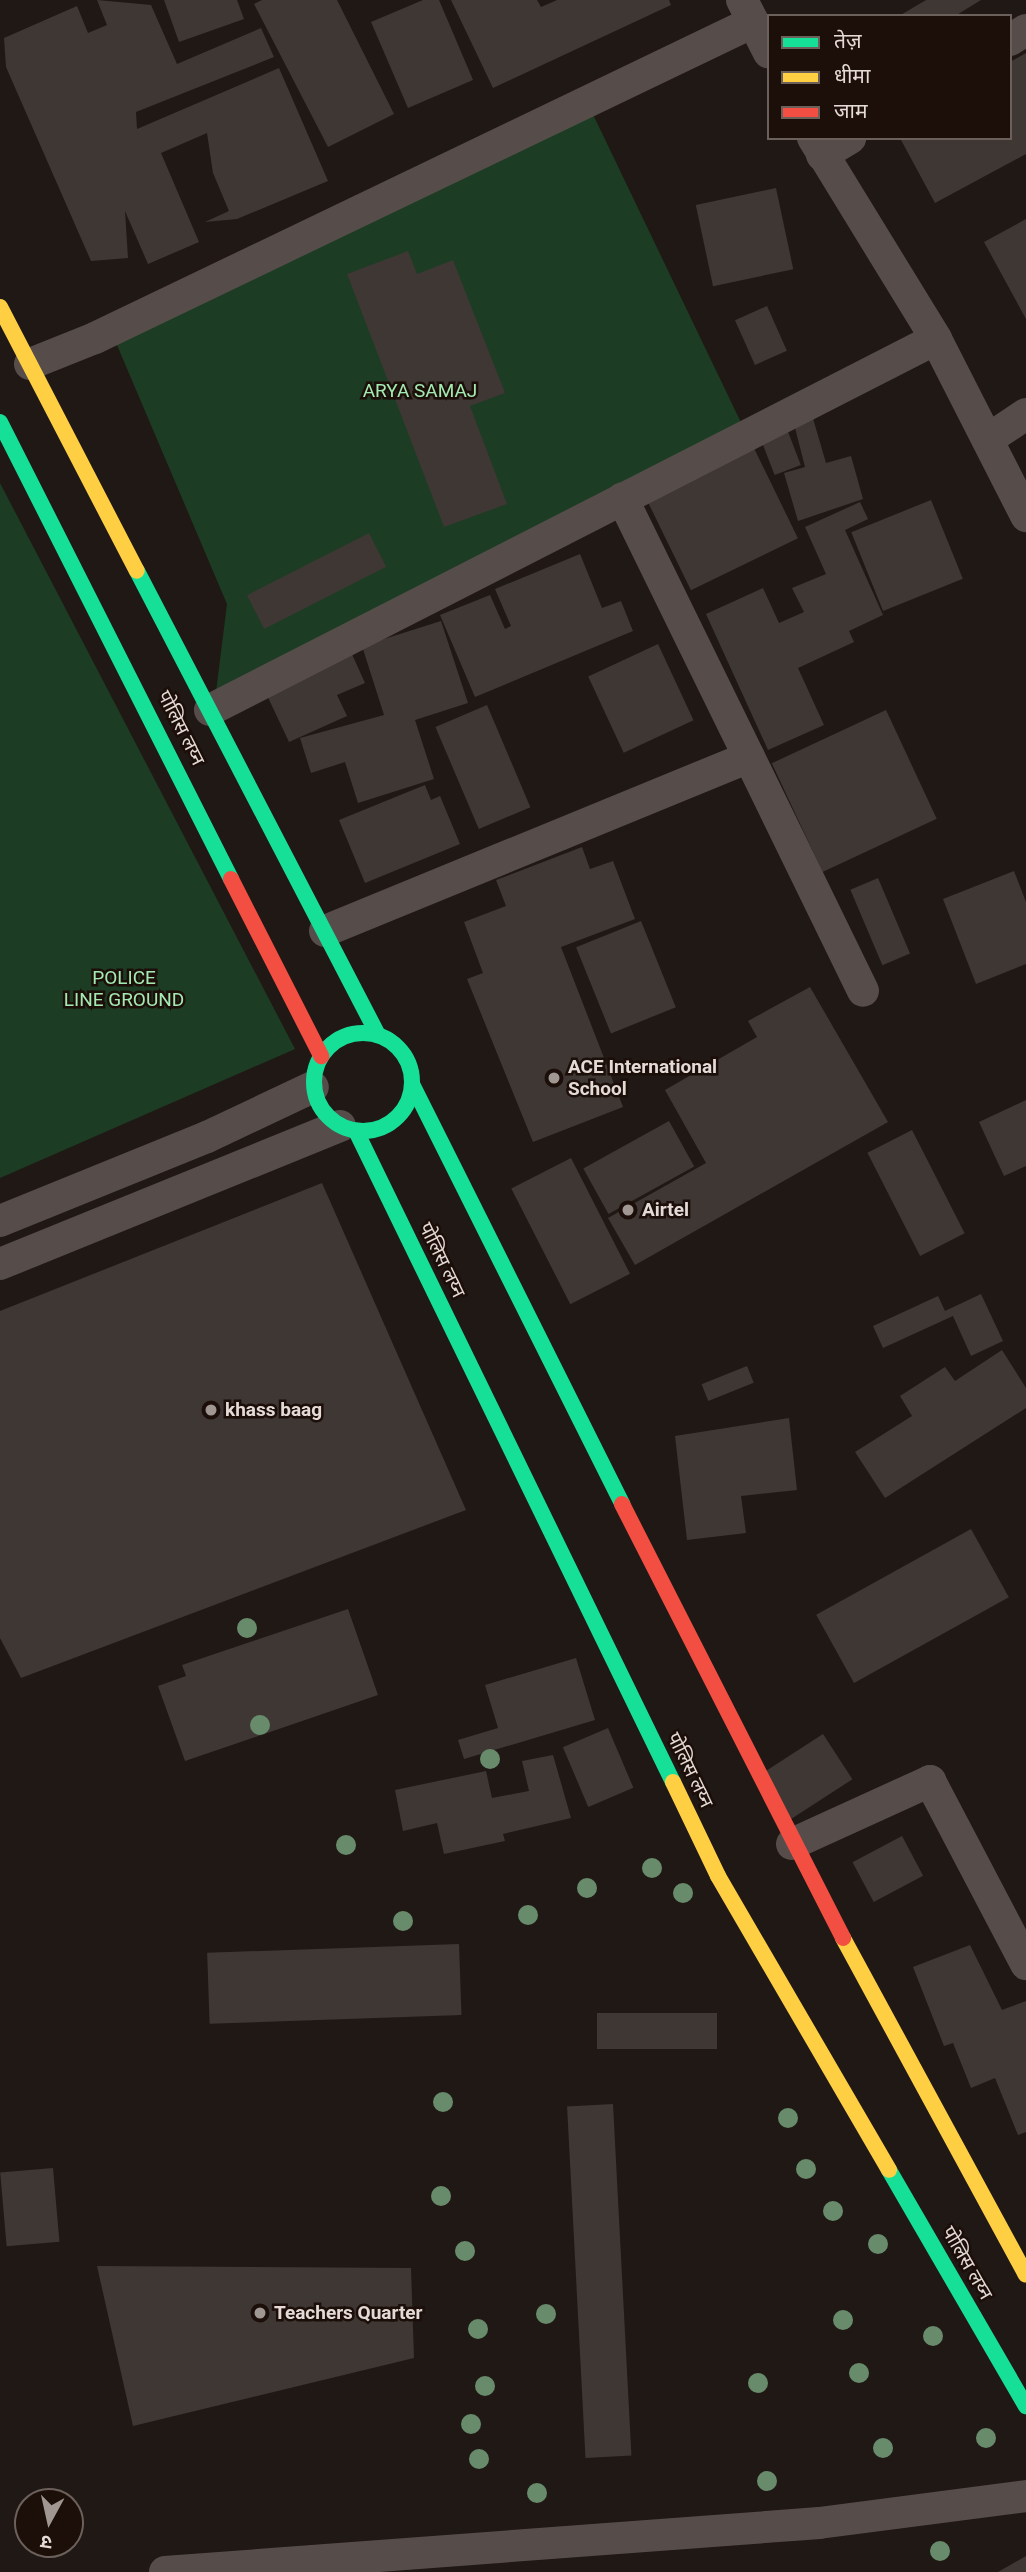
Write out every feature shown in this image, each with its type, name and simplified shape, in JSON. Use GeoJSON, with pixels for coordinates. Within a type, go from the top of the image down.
{"type":"FeatureCollection","features":[{"type":"Feature","properties":{"kind":"street"},"geometry":{"type":"LineString","coordinates":[[30,364],[108,332],[747,11],[767,49]]}},
{"type":"Feature","properties":{"kind":"street"},"geometry":{"type":"LineString","coordinates":[[843,140],[818,147],[936,339],[989,438],[1026,516]]}},
{"type":"Feature","properties":{"kind":"street"},"geometry":{"type":"LineString","coordinates":[[0,307],[326,930],[378,1035],[404,1054],[412,1084],[792,1844],[1026,2275]]}},
{"type":"Feature","properties":{"kind":"street"},"geometry":{"type":"LineString","coordinates":[[210,710],[936,339]]}},
{"type":"Feature","properties":{"kind":"street"},"geometry":{"type":"LineString","coordinates":[[989,438],[1026,414]]}},
{"type":"Feature","properties":{"kind":"street","name":"पोलिस लय्न"},"geometry":{"type":"LineString","coordinates":[[0,422],[321,1056]]}},
{"type":"Feature","properties":{"kind":"street"},"geometry":{"type":"LineString","coordinates":[[622,498],[863,991]]}},
{"type":"Feature","properties":{"kind":"street"},"geometry":{"type":"LineString","coordinates":[[326,930],[749,757]]}},
{"type":"Feature","properties":{"kind":"street"},"geometry":{"type":"LineString","coordinates":[[348,1128],[318,1102],[313,1087],[321,1056],[346,1036],[378,1035]]}},
{"type":"Feature","properties":{"kind":"street"},"geometry":{"type":"LineString","coordinates":[[0,1264],[348,1128],[372,1130],[400,1114],[412,1084]]}},
{"type":"Feature","properties":{"kind":"street"},"geometry":{"type":"LineString","coordinates":[[0,1221],[207,1137],[313,1087]]}},
{"type":"Feature","properties":{"kind":"street","name":"पोलिस लय्न"},"geometry":{"type":"LineString","coordinates":[[348,1128],[718,1875],[1026,2406]]}},
{"type":"Feature","properties":{"kind":"street"},"geometry":{"type":"LineString","coordinates":[[792,1844],[930,1781],[1026,1964]]}},
{"type":"Feature","properties":{"kind":"street"},"geometry":{"type":"LineString","coordinates":[[165,2572],[819,2523],[1026,2496]]}},
{"type":"Feature","properties":{"kind":"green space","name":"ARYA SAMAJ"},"geometry":{"type":"Polygon","coordinates":[[[587,102],[747,435],[215,700],[227,604],[114,338],[587,102]]]}},
{"type":"Feature","properties":{"kind":"green space","name":"POLICE LINE GROUND"},"geometry":{"type":"Polygon","coordinates":[[[0,483],[295,1049],[0,1178],[0,483]]]}},
{"type":"Feature","properties":{"kind":"building"},"geometry":{"type":"Polygon","coordinates":[[[97,0],[151,5],[177,64],[261,28],[274,57],[136,112],[137,129],[279,68],[328,181],[237,219],[205,222],[229,211],[213,173],[207,133],[161,153],[199,242],[148,264],[125,211],[128,258],[91,261],[6,67],[4,38],[77,6],[88,33],[107,25],[97,0]]]}},
{"type":"Feature","properties":{"kind":"building"},"geometry":{"type":"Polygon","coordinates":[[[164,0],[237,0],[244,19],[179,42],[164,0]]]}},
{"type":"Feature","properties":{"kind":"building"},"geometry":{"type":"Polygon","coordinates":[[[262,0],[337,0],[394,114],[328,147],[254,4],[262,0]]]}},
{"type":"Feature","properties":{"kind":"building"},"geometry":{"type":"Polygon","coordinates":[[[423,0],[439,0],[473,80],[408,108],[371,22],[423,0]]]}},
{"type":"Feature","properties":{"kind":"building"},"geometry":{"type":"Polygon","coordinates":[[[451,0],[537,0],[541,7],[557,0],[669,0],[671,5],[493,88],[451,0]]]}},
{"type":"Feature","properties":{"kind":"building"},"geometry":{"type":"Polygon","coordinates":[[[926,0],[981,0],[958,14],[902,14],[926,0]]]}},
{"type":"Feature","properties":{"kind":"building"},"geometry":{"type":"Polygon","coordinates":[[[1026,53],[1026,154],[935,203],[901,140],[1012,140],[1012,61],[1026,53]]]}},
{"type":"Feature","properties":{"kind":"building"},"geometry":{"type":"Polygon","coordinates":[[[776,188],[793,269],[713,286],[696,205],[776,188]]]}},
{"type":"Feature","properties":{"kind":"building"},"geometry":{"type":"Polygon","coordinates":[[[1026,219],[1026,319],[984,242],[1026,219]]]}},
{"type":"Feature","properties":{"kind":"building"},"geometry":{"type":"Polygon","coordinates":[[[408,251],[417,274],[453,260],[505,393],[470,406],[507,504],[444,527],[347,274],[408,251]]]}},
{"type":"Feature","properties":{"kind":"building"},"geometry":{"type":"Polygon","coordinates":[[[767,306],[787,351],[755,365],[735,320],[767,306]]]}},
{"type":"Feature","properties":{"kind":"building"},"geometry":{"type":"Polygon","coordinates":[[[812,415],[826,463],[851,456],[863,499],[798,521],[784,473],[805,467],[793,420],[812,415]]]}},
{"type":"Feature","properties":{"kind":"building"},"geometry":{"type":"Polygon","coordinates":[[[785,424],[801,465],[775,475],[759,434],[785,424]]]}},
{"type":"Feature","properties":{"kind":"building"},"geometry":{"type":"Polygon","coordinates":[[[751,442],[798,538],[691,590],[644,494],[751,442]]]}},
{"type":"Feature","properties":{"kind":"building"},"geometry":{"type":"Polygon","coordinates":[[[931,500],[963,579],[883,611],[851,532],[931,500]]]}},
{"type":"Feature","properties":{"kind":"building"},"geometry":{"type":"Polygon","coordinates":[[[860,502],[868,519],[845,530],[883,615],[849,631],[854,642],[798,668],[824,725],[768,750],[706,614],[763,588],[779,623],[804,612],[792,588],[826,574],[805,527],[860,502]]]}},
{"type":"Feature","properties":{"kind":"building"},"geometry":{"type":"Polygon","coordinates":[[[369,533],[386,567],[264,629],[247,595],[369,533]]]}},
{"type":"Feature","properties":{"kind":"building"},"geometry":{"type":"Polygon","coordinates":[[[580,554],[602,608],[621,601],[633,631],[475,697],[440,615],[490,595],[505,629],[511,626],[495,589],[580,554]]]}},
{"type":"Feature","properties":{"kind":"building"},"geometry":{"type":"Polygon","coordinates":[[[441,621],[468,703],[415,720],[434,779],[358,803],[345,762],[311,773],[300,738],[384,715],[362,646],[441,621]]]}},
{"type":"Feature","properties":{"kind":"building"},"geometry":{"type":"Polygon","coordinates":[[[658,644],[693,720],[624,753],[588,677],[658,644]]]}},
{"type":"Feature","properties":{"kind":"building"},"geometry":{"type":"Polygon","coordinates":[[[351,652],[365,683],[337,695],[347,716],[289,742],[265,691],[351,652]]]}},
{"type":"Feature","properties":{"kind":"building"},"geometry":{"type":"Polygon","coordinates":[[[487,705],[530,807],[479,829],[435,727],[487,705]]]}},
{"type":"Feature","properties":{"kind":"building"},"geometry":{"type":"Polygon","coordinates":[[[886,710],[937,819],[823,872],[772,763],[886,710]]]}},
{"type":"Feature","properties":{"kind":"building"},"geometry":{"type":"Polygon","coordinates":[[[425,785],[431,800],[440,796],[460,844],[365,883],[339,820],[425,785]]]}},
{"type":"Feature","properties":{"kind":"building"},"geometry":{"type":"Polygon","coordinates":[[[582,847],[590,869],[613,861],[635,919],[561,947],[623,1107],[533,1142],[467,979],[483,973],[464,922],[506,906],[496,880],[582,847]]]}},
{"type":"Feature","properties":{"kind":"building"},"geometry":{"type":"Polygon","coordinates":[[[1014,871],[1026,902],[1026,964],[976,984],[943,899],[1014,871]]]}},
{"type":"Feature","properties":{"kind":"building"},"geometry":{"type":"Polygon","coordinates":[[[878,878],[910,953],[882,965],[850,890],[878,878]]]}},
{"type":"Feature","properties":{"kind":"building"},"geometry":{"type":"Polygon","coordinates":[[[641,921],[676,1007],[611,1033],[576,947],[641,921]]]}},
{"type":"Feature","properties":{"kind":"building"},"geometry":{"type":"Polygon","coordinates":[[[810,987],[888,1122],[635,1265],[608,1218],[706,1163],[665,1090],[757,1037],[748,1021],[810,987]]]}},
{"type":"Feature","properties":{"kind":"building"},"geometry":{"type":"Polygon","coordinates":[[[1026,1100],[1026,1166],[1004,1176],[979,1122],[1026,1100]]]}},
{"type":"Feature","properties":{"kind":"building"},"geometry":{"type":"Polygon","coordinates":[[[669,1121],[694,1166],[608,1214],[583,1169],[669,1121]]]}},
{"type":"Feature","properties":{"kind":"building"},"geometry":{"type":"Polygon","coordinates":[[[912,1130],[965,1233],[920,1256],[867,1153],[912,1130]]]}},
{"type":"Feature","properties":{"kind":"building"},"geometry":{"type":"Polygon","coordinates":[[[571,1158],[630,1274],[570,1304],[511,1188],[571,1158]]]}},
{"type":"Feature","properties":{"kind":"building","name":"khass baag"},"geometry":{"type":"Polygon","coordinates":[[[322,1183],[466,1510],[21,1678],[0,1638],[0,1311],[322,1183]]]}},
{"type":"Feature","properties":{"kind":"building"},"geometry":{"type":"Polygon","coordinates":[[[981,1294],[1003,1341],[971,1356],[953,1316],[883,1348],[873,1326],[938,1296],[945,1311],[981,1294]]]}},
{"type":"Feature","properties":{"kind":"building"},"geometry":{"type":"Polygon","coordinates":[[[1002,1350],[1026,1388],[1026,1408],[885,1498],[855,1452],[912,1416],[900,1396],[945,1367],[955,1381],[1002,1350]]]}},
{"type":"Feature","properties":{"kind":"building"},"geometry":{"type":"Polygon","coordinates":[[[747,1366],[754,1383],[708,1401],[702,1384],[747,1366]]]}},
{"type":"Feature","properties":{"kind":"building"},"geometry":{"type":"Polygon","coordinates":[[[789,1418],[797,1490],[741,1496],[746,1533],[687,1540],[675,1436],[789,1418]]]}},
{"type":"Feature","properties":{"kind":"building"},"geometry":{"type":"Polygon","coordinates":[[[971,1529],[1009,1597],[854,1683],[816,1615],[971,1529]]]}},
{"type":"Feature","properties":{"kind":"building"},"geometry":{"type":"Polygon","coordinates":[[[348,1609],[378,1695],[185,1761],[158,1686],[186,1676],[182,1665],[348,1609]]]}},
{"type":"Feature","properties":{"kind":"building"},"geometry":{"type":"Polygon","coordinates":[[[576,1658],[595,1720],[464,1759],[458,1740],[498,1728],[485,1685],[576,1658]]]}},
{"type":"Feature","properties":{"kind":"building"},"geometry":{"type":"Polygon","coordinates":[[[608,1728],[633,1788],[588,1807],[563,1747],[608,1728]]]}},
{"type":"Feature","properties":{"kind":"building"},"geometry":{"type":"Polygon","coordinates":[[[823,1734],[852,1779],[790,1820],[761,1774],[823,1734]]]}},
{"type":"Feature","properties":{"kind":"building"},"geometry":{"type":"Polygon","coordinates":[[[553,1755],[571,1818],[503,1834],[505,1841],[444,1854],[437,1823],[403,1831],[395,1790],[486,1771],[492,1798],[529,1791],[522,1761],[553,1755]]]}},
{"type":"Feature","properties":{"kind":"building"},"geometry":{"type":"Polygon","coordinates":[[[902,1836],[923,1876],[874,1902],[853,1862],[902,1836]]]}},
{"type":"Feature","properties":{"kind":"building"},"geometry":{"type":"Polygon","coordinates":[[[459,1944],[461,2015],[210,2024],[207,1953],[459,1944]]]}},
{"type":"Feature","properties":{"kind":"building"},"geometry":{"type":"Polygon","coordinates":[[[970,1945],[1002,2010],[1026,2001],[1026,2132],[1018,2135],[995,2078],[971,2088],[953,2043],[944,2046],[913,1967],[970,1945]]]}},
{"type":"Feature","properties":{"kind":"building"},"geometry":{"type":"Polygon","coordinates":[[[597,2013],[717,2013],[717,2049],[597,2049],[597,2013]]]}},
{"type":"Feature","properties":{"kind":"building"},"geometry":{"type":"Polygon","coordinates":[[[613,2104],[631,2456],[585,2458],[567,2106],[613,2104]]]}},
{"type":"Feature","properties":{"kind":"building"},"geometry":{"type":"Polygon","coordinates":[[[53,2168],[59,2242],[7,2246],[0,2173],[53,2168]]]}},
{"type":"Feature","properties":{"kind":"building","name":"Teachers Quarter"},"geometry":{"type":"Polygon","coordinates":[[[97,2266],[411,2268],[414,2358],[133,2426],[97,2266]]]}},
{"type":"Feature","properties":{"kind":"building"},"geometry":{"type":"Polygon","coordinates":[[[1026,2556],[1026,2572],[998,2572],[1026,2556]]]}},
{"type":"Feature","properties":{"kind":"traffic: fast"},"geometry":{"type":"LineString","coordinates":[[0,422],[231,879]]}},
{"type":"Feature","properties":{"kind":"traffic: fast"},"geometry":{"type":"LineString","coordinates":[[137,571],[378,1035]]}},
{"type":"Feature","properties":{"kind":"traffic: fast"},"geometry":{"type":"LineString","coordinates":[[363,1033],[382,1037],[398,1047],[408,1063],[412,1082],[408,1101],[398,1117],[382,1127],[363,1131],[344,1127],[328,1117],[318,1101],[314,1082],[318,1063],[328,1047],[344,1037],[363,1033]]}},
{"type":"Feature","properties":{"kind":"traffic: fast"},"geometry":{"type":"LineString","coordinates":[[412,1084],[622,1504]]}},
{"type":"Feature","properties":{"kind":"traffic: fast"},"geometry":{"type":"LineString","coordinates":[[356,1131],[673,1782]]}},
{"type":"Feature","properties":{"kind":"traffic: fast"},"geometry":{"type":"LineString","coordinates":[[889,2170],[1026,2406]]}},
{"type":"Feature","properties":{"kind":"traffic: slow"},"geometry":{"type":"LineString","coordinates":[[0,307],[137,571]]}},
{"type":"Feature","properties":{"kind":"traffic: slow"},"geometry":{"type":"LineString","coordinates":[[673,1782],[718,1876],[889,2170]]}},
{"type":"Feature","properties":{"kind":"traffic: slow"},"geometry":{"type":"LineString","coordinates":[[843,1938],[1026,2275]]}},
{"type":"Feature","properties":{"kind":"traffic: jam"},"geometry":{"type":"LineString","coordinates":[[231,879],[321,1056]]}},
{"type":"Feature","properties":{"kind":"traffic: jam"},"geometry":{"type":"LineString","coordinates":[[622,1504],[843,1938]]}},
{"type":"Feature","properties":{"kind":"place","name":"ACE International School"},"geometry":{"type":"Point","coordinates":[554,1078]}},
{"type":"Feature","properties":{"kind":"place","name":"Airtel"},"geometry":{"type":"Point","coordinates":[628,1210]}},
{"type":"Feature","properties":{"kind":"place","name":"khass baag"},"geometry":{"type":"Point","coordinates":[211,1410]}},
{"type":"Feature","properties":{"kind":"place","name":"Teachers Quarter"},"geometry":{"type":"Point","coordinates":[260,2313]}}]}
